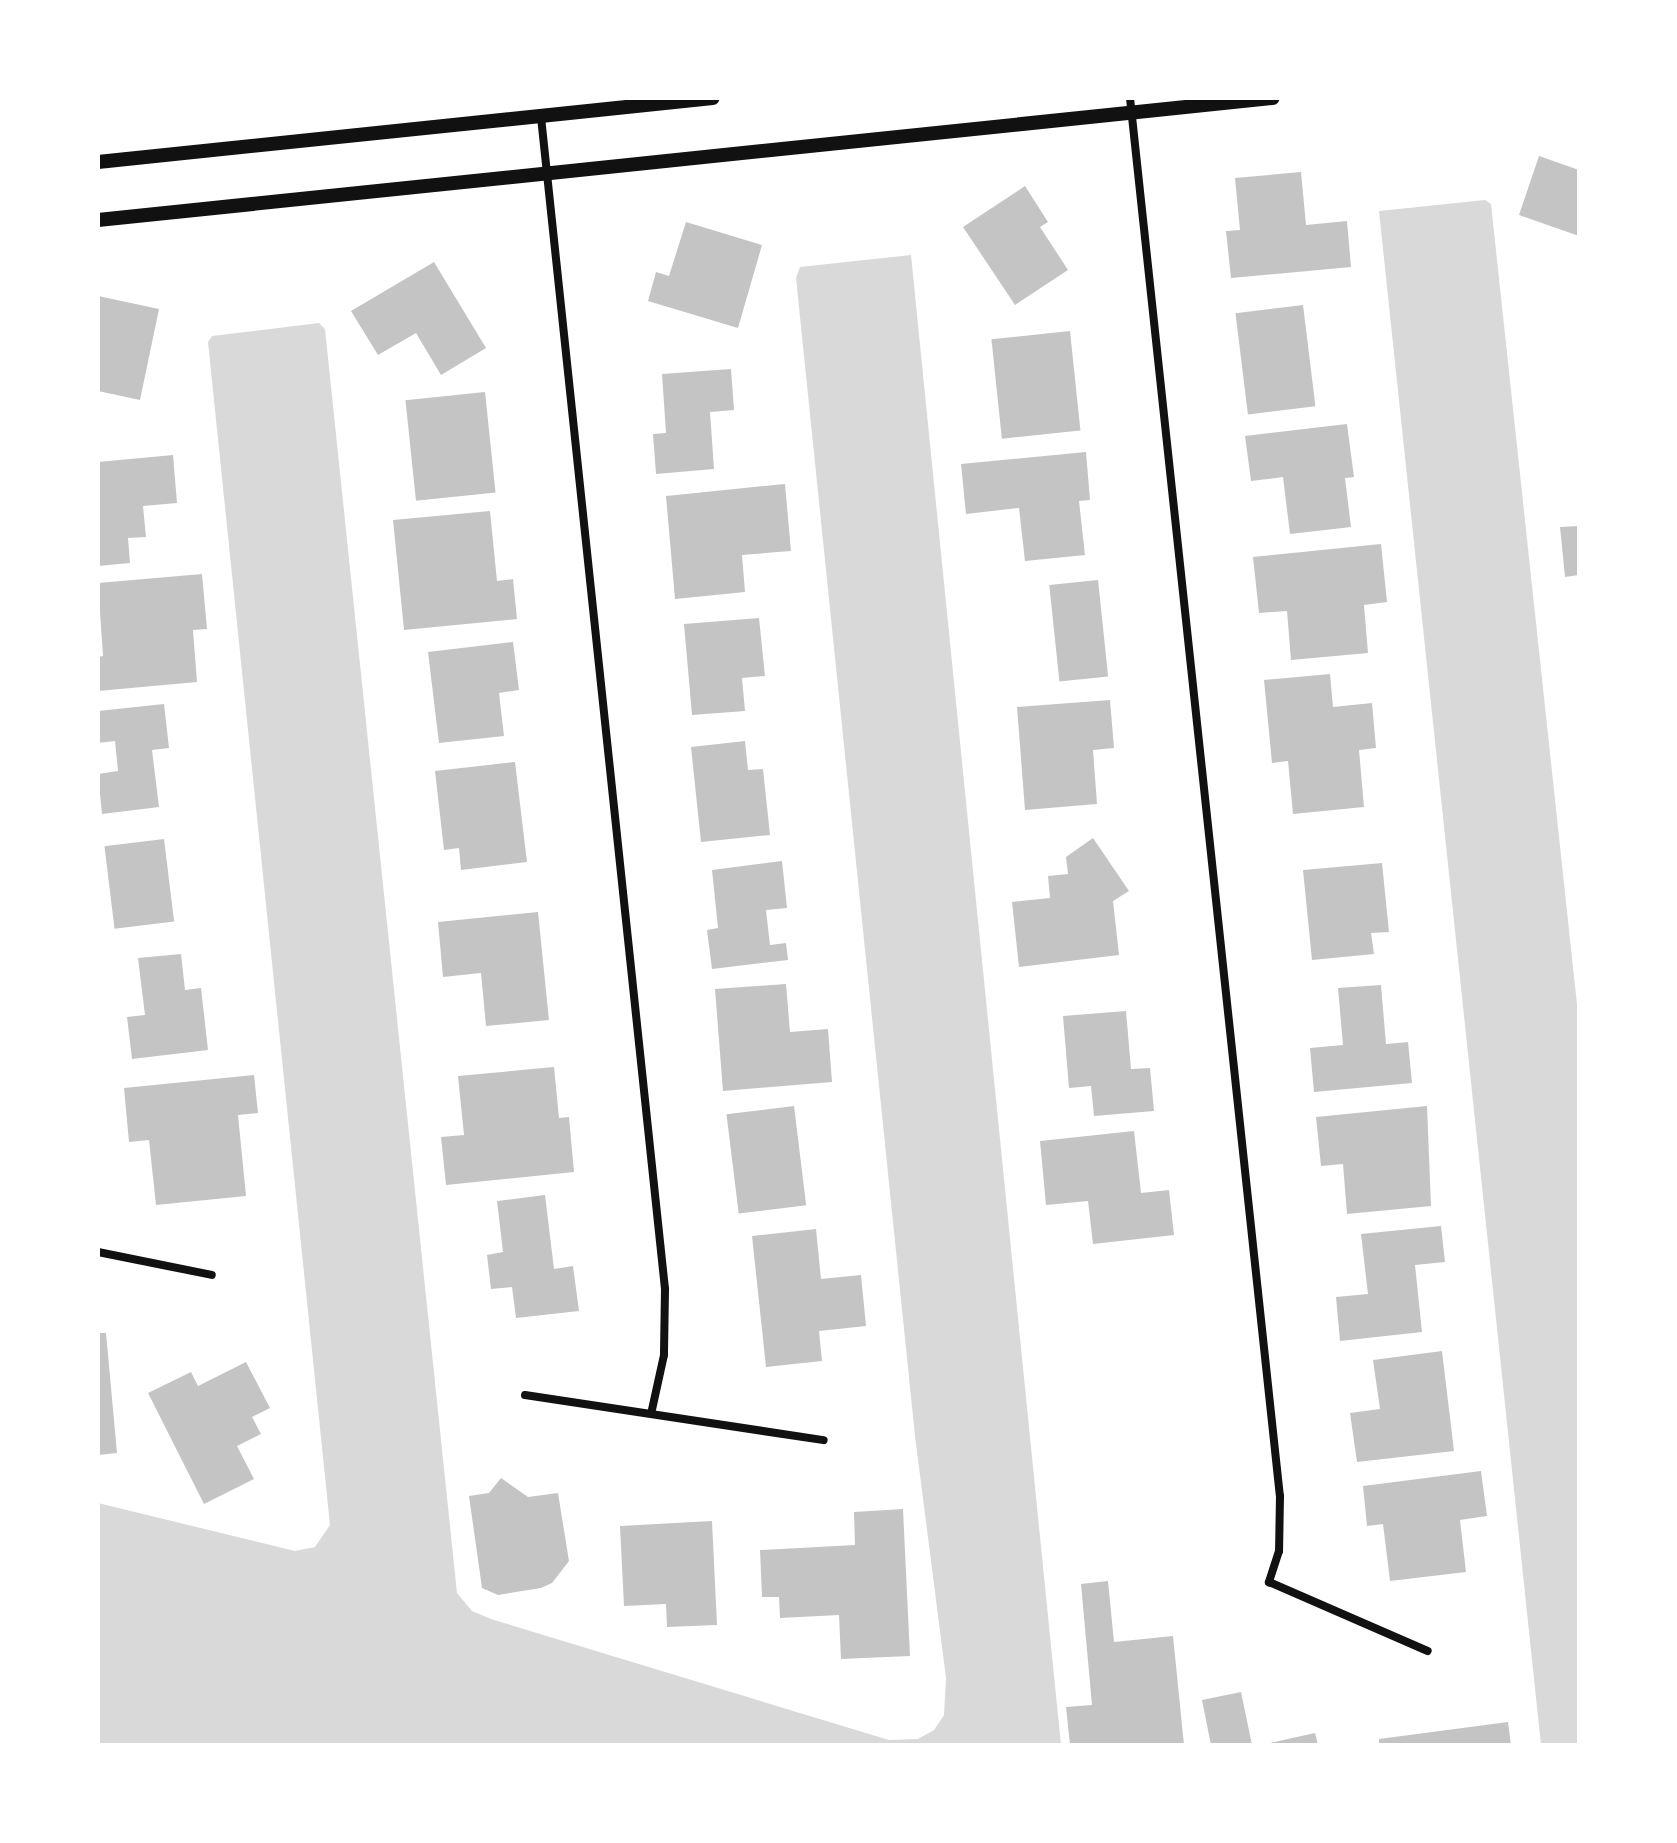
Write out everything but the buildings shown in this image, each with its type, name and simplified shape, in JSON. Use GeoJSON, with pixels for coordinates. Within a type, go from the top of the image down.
{"type":"FeatureCollection","features":[{"type":"Feature","properties":{"kind":"street"},"geometry":{"type":"LineString","coordinates":[[98,162],[713,98]]}},
{"type":"Feature","properties":{"kind":"street"},"geometry":{"type":"LineString","coordinates":[[98,220],[547,173],[1131,106],[1273,98]]}},
{"type":"Feature","properties":{"kind":"street"},"geometry":{"type":"LineString","coordinates":[[1131,106],[1280,1496],[1279,1551],[1269,1582],[1428,1651]]}},
{"type":"Feature","properties":{"kind":"street"},"geometry":{"type":"LineString","coordinates":[[541,117],[665,1289],[664,1355],[651,1414]]}},
{"type":"Feature","properties":{"kind":"street"},"geometry":{"type":"LineString","coordinates":[[98,1252],[212,1275]]}},
{"type":"Feature","properties":{"kind":"street"},"geometry":{"type":"LineString","coordinates":[[525,1395],[824,1440]]}},
{"type":"Feature","properties":{"kind":"shaded area"},"geometry":{"type":"Polygon","coordinates":[[[1485,200],[1491,204],[1579,1023],[1579,1745],[1541,1745],[1379,211],[1485,200]]]}},
{"type":"Feature","properties":{"kind":"shaded area"},"geometry":{"type":"Polygon","coordinates":[[[911,255],[1061,1745],[98,1745],[98,1503],[295,1551],[315,1547],[330,1525],[208,342],[212,336],[319,323],[325,329],[457,1593],[472,1611],[491,1619],[889,1740],[918,1739],[934,1730],[944,1715],[946,1678],[915,1436],[796,278],[800,267],[911,255]]]}}]}
